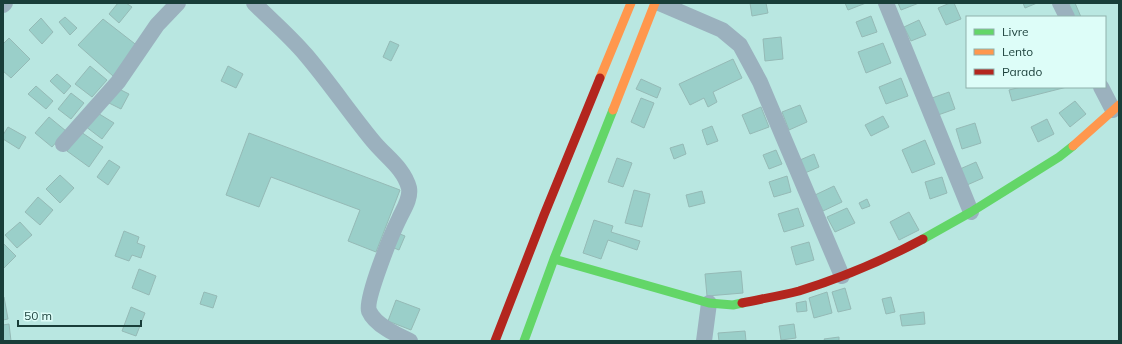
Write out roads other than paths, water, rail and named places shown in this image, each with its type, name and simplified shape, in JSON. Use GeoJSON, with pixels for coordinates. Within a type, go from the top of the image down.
{"type":"FeatureCollection","features":[{"type":"Feature","properties":{"kind":"street"},"geometry":{"type":"LineString","coordinates":[[63,144],[118,82],[157,25],[178,3]]}},
{"type":"Feature","properties":{"kind":"street"},"geometry":{"type":"LineString","coordinates":[[254,3],[305,54],[374,142],[399,168],[407,180],[409,191],[408,199],[390,236],[368,306],[370,312],[376,320],[390,332],[410,341]]}},
{"type":"Feature","properties":{"kind":"street"},"geometry":{"type":"LineString","coordinates":[[495,341],[630,3]]}},
{"type":"Feature","properties":{"kind":"street"},"geometry":{"type":"LineString","coordinates":[[524,341],[554,259],[656,3]]}},
{"type":"Feature","properties":{"kind":"street"},"geometry":{"type":"LineString","coordinates":[[660,3],[722,30],[740,45],[760,82],[842,276]]}},
{"type":"Feature","properties":{"kind":"street"},"geometry":{"type":"LineString","coordinates":[[886,3],[971,212]]}},
{"type":"Feature","properties":{"kind":"street"},"geometry":{"type":"LineString","coordinates":[[1060,3],[1066,16]]}},
{"type":"Feature","properties":{"kind":"street"},"geometry":{"type":"LineString","coordinates":[[554,259],[709,303],[733,305],[798,290],[842,276],[900,252],[971,212],[1059,157],[1116,108],[1102,88]]}},
{"type":"Feature","properties":{"kind":"street"},"geometry":{"type":"LineString","coordinates":[[704,341],[709,303]]}}]}
